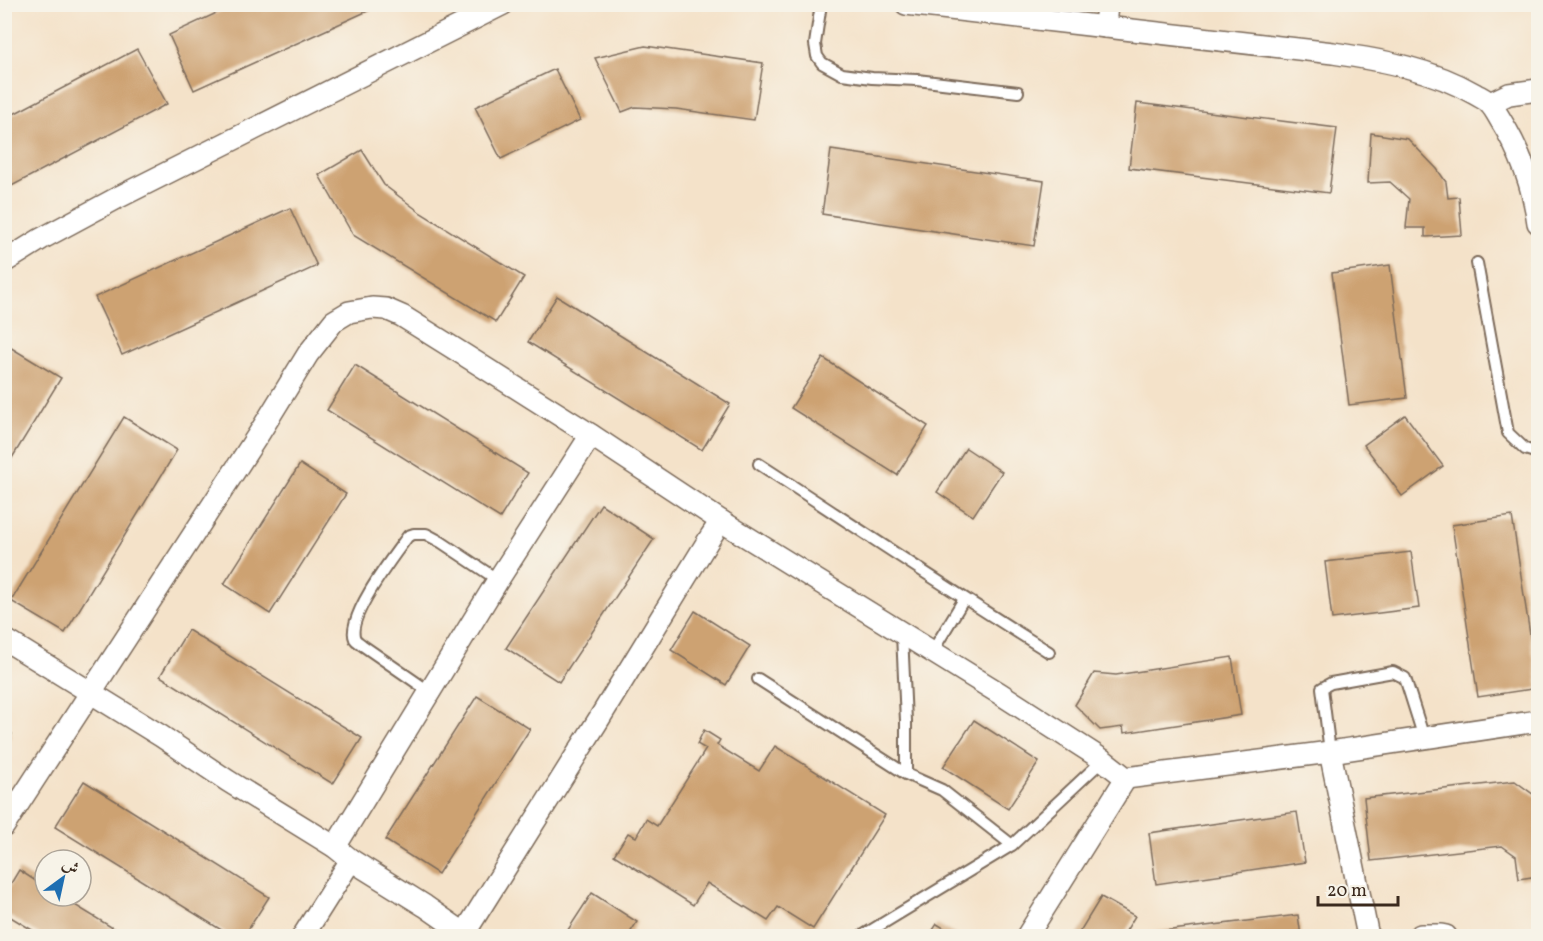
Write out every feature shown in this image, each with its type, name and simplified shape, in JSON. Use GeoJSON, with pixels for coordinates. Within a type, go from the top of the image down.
{"type":"FeatureCollection","features":[{"type":"Feature","properties":{"kind":"street"},"geometry":{"type":"LineString","coordinates":[[4,262],[40,239],[119,197],[503,4]]}},
{"type":"Feature","properties":{"kind":"street"},"geometry":{"type":"LineString","coordinates":[[906,4],[1333,53],[1385,61],[1460,85],[1490,103],[1505,127],[1529,180],[1539,223]]}},
{"type":"Feature","properties":{"kind":"street"},"geometry":{"type":"LineString","coordinates":[[1105,27],[1107,4]]}},
{"type":"Feature","properties":{"kind":"street"},"geometry":{"type":"LineString","coordinates":[[1490,103],[1509,94],[1539,90]]}},
{"type":"Feature","properties":{"kind":"street"},"geometry":{"type":"LineString","coordinates":[[4,825],[211,508],[308,354],[334,321],[349,312],[372,308],[386,309],[402,316],[722,521],[999,693],[1103,760],[1126,778],[1330,752],[1539,721]]}},
{"type":"Feature","properties":{"kind":"street"},"geometry":{"type":"LineString","coordinates":[[303,936],[343,854],[430,692],[498,580],[591,435]]}},
{"type":"Feature","properties":{"kind":"street"},"geometry":{"type":"LineString","coordinates":[[4,639],[161,736],[228,782],[425,906],[466,935],[704,546],[722,521]]}},
{"type":"Feature","properties":{"kind":"street"},"geometry":{"type":"LineString","coordinates":[[1330,752],[1368,936]]}},
{"type":"Feature","properties":{"kind":"street"},"geometry":{"type":"LineString","coordinates":[[1027,936],[1126,778]]}},
{"type":"Feature","properties":{"kind":"street"},"geometry":{"type":"LineString","coordinates":[[1419,936],[1441,934],[1446,936]]}},
{"type":"Feature","properties":{"kind":"lane"},"geometry":{"type":"LineString","coordinates":[[821,4],[815,44],[817,56],[822,63],[842,74],[1018,92]]}},
{"type":"Feature","properties":{"kind":"lane"},"geometry":{"type":"LineString","coordinates":[[1477,263],[1508,433],[1525,449],[1539,453]]}},
{"type":"Feature","properties":{"kind":"lane"},"geometry":{"type":"LineString","coordinates":[[759,464],[1049,652]]}},
{"type":"Feature","properties":{"kind":"lane"},"geometry":{"type":"LineString","coordinates":[[430,692],[355,639],[356,618],[383,570],[408,536],[426,534],[498,580]]}},
{"type":"Feature","properties":{"kind":"lane"},"geometry":{"type":"LineString","coordinates":[[932,652],[964,599]]}},
{"type":"Feature","properties":{"kind":"lane"},"geometry":{"type":"LineString","coordinates":[[902,633],[906,774]]}},
{"type":"Feature","properties":{"kind":"lane"},"geometry":{"type":"LineString","coordinates":[[1330,752],[1322,688],[1331,684],[1393,672],[1405,678],[1424,738]]}},
{"type":"Feature","properties":{"kind":"lane"},"geometry":{"type":"LineString","coordinates":[[758,679],[906,774],[942,790],[1012,845]]}},
{"type":"Feature","properties":{"kind":"lane"},"geometry":{"type":"LineString","coordinates":[[862,936],[1012,845],[1103,760]]}},
{"type":"Feature","properties":{"kind":"building"},"geometry":{"type":"Polygon","coordinates":[[[236,4],[383,4],[194,90],[169,35],[236,4]]]}},
{"type":"Feature","properties":{"kind":"building"},"geometry":{"type":"Polygon","coordinates":[[[1447,4],[1470,4],[1470,9],[1446,6],[1447,4]]]}},
{"type":"Feature","properties":{"kind":"building"},"geometry":{"type":"Polygon","coordinates":[[[645,46],[763,63],[754,120],[676,109],[635,107],[622,112],[595,58],[645,46]]]}},
{"type":"Feature","properties":{"kind":"building"},"geometry":{"type":"Polygon","coordinates":[[[137,49],[167,104],[4,190],[4,119],[137,49]]]}},
{"type":"Feature","properties":{"kind":"building"},"geometry":{"type":"Polygon","coordinates":[[[555,69],[580,120],[501,159],[475,107],[555,69]]]}},
{"type":"Feature","properties":{"kind":"building"},"geometry":{"type":"Polygon","coordinates":[[[1137,103],[1337,128],[1329,193],[1129,168],[1137,103]]]}},
{"type":"Feature","properties":{"kind":"building"},"geometry":{"type":"Polygon","coordinates":[[[1371,133],[1408,139],[1437,169],[1446,182],[1448,198],[1459,197],[1462,235],[1425,237],[1425,228],[1406,228],[1409,199],[1390,182],[1368,183],[1371,133]]]}},
{"type":"Feature","properties":{"kind":"building"},"geometry":{"type":"Polygon","coordinates":[[[362,150],[384,185],[421,213],[524,277],[496,322],[353,235],[319,175],[362,150]]]}},
{"type":"Feature","properties":{"kind":"building"},"geometry":{"type":"Polygon","coordinates":[[[831,150],[1044,181],[1034,246],[822,214],[831,150]]]}},
{"type":"Feature","properties":{"kind":"building"},"geometry":{"type":"Polygon","coordinates":[[[290,208],[317,266],[122,355],[95,297],[290,208]]]}},
{"type":"Feature","properties":{"kind":"building"},"geometry":{"type":"Polygon","coordinates":[[[1390,265],[1407,398],[1349,405],[1332,273],[1390,265]]]}},
{"type":"Feature","properties":{"kind":"building"},"geometry":{"type":"Polygon","coordinates":[[[557,296],[730,404],[702,450],[528,342],[557,296]]]}},
{"type":"Feature","properties":{"kind":"building"},"geometry":{"type":"Polygon","coordinates":[[[8,346],[61,378],[4,471],[4,352],[8,346]]]}},
{"type":"Feature","properties":{"kind":"building"},"geometry":{"type":"Polygon","coordinates":[[[823,358],[928,426],[897,475],[791,408],[823,358]]]}},
{"type":"Feature","properties":{"kind":"building"},"geometry":{"type":"Polygon","coordinates":[[[355,365],[528,473],[500,518],[327,410],[355,365]]]}},
{"type":"Feature","properties":{"kind":"building"},"geometry":{"type":"Polygon","coordinates":[[[1405,415],[1443,466],[1402,496],[1364,445],[1405,415]]]}},
{"type":"Feature","properties":{"kind":"building"},"geometry":{"type":"Polygon","coordinates":[[[124,417],[177,450],[65,633],[11,601],[124,417]]]}},
{"type":"Feature","properties":{"kind":"building"},"geometry":{"type":"Polygon","coordinates":[[[966,448],[1002,472],[973,516],[937,492],[966,448]]]}},
{"type":"Feature","properties":{"kind":"building"},"geometry":{"type":"Polygon","coordinates":[[[300,464],[346,494],[270,614],[224,584],[300,464]]]}},
{"type":"Feature","properties":{"kind":"building"},"geometry":{"type":"Polygon","coordinates":[[[601,504],[654,539],[559,682],[506,648],[601,504]]]}},
{"type":"Feature","properties":{"kind":"building"},"geometry":{"type":"Polygon","coordinates":[[[1512,516],[1538,688],[1478,697],[1452,525],[1512,516]]]}},
{"type":"Feature","properties":{"kind":"building"},"geometry":{"type":"Polygon","coordinates":[[[1411,552],[1419,608],[1332,619],[1325,562],[1411,552]]]}},
{"type":"Feature","properties":{"kind":"building"},"geometry":{"type":"Polygon","coordinates":[[[695,611],[750,646],[726,685],[671,650],[695,611]]]}},
{"type":"Feature","properties":{"kind":"building"},"geometry":{"type":"Polygon","coordinates":[[[188,630],[362,738],[333,784],[160,676],[188,630]]]}},
{"type":"Feature","properties":{"kind":"building"},"geometry":{"type":"Polygon","coordinates":[[[1232,657],[1241,715],[1124,733],[1123,727],[1100,730],[1075,705],[1094,673],[1116,675],[1232,657]]]}},
{"type":"Feature","properties":{"kind":"building"},"geometry":{"type":"Polygon","coordinates":[[[477,696],[530,729],[438,874],[385,840],[477,696]]]}},
{"type":"Feature","properties":{"kind":"building"},"geometry":{"type":"Polygon","coordinates":[[[974,720],[1039,762],[1008,809],[943,767],[974,720]]]}},
{"type":"Feature","properties":{"kind":"building"},"geometry":{"type":"Polygon","coordinates":[[[4,730],[12,734],[4,747],[4,730]]]}},
{"type":"Feature","properties":{"kind":"building"},"geometry":{"type":"Polygon","coordinates":[[[704,730],[720,740],[717,745],[759,771],[775,746],[885,815],[813,929],[778,907],[768,921],[707,883],[693,905],[614,855],[628,833],[636,837],[646,819],[657,826],[706,749],[697,744],[704,730]]]}},
{"type":"Feature","properties":{"kind":"building"},"geometry":{"type":"Polygon","coordinates":[[[84,781],[269,897],[244,936],[231,936],[93,851],[93,848],[89,848],[55,827],[84,781]]]}},
{"type":"Feature","properties":{"kind":"building"},"geometry":{"type":"Polygon","coordinates":[[[1515,781],[1538,798],[1538,876],[1519,879],[1516,856],[1502,846],[1371,861],[1364,798],[1515,781]]]}},
{"type":"Feature","properties":{"kind":"building"},"geometry":{"type":"Polygon","coordinates":[[[1297,812],[1305,862],[1156,884],[1149,833],[1297,812]]]}},
{"type":"Feature","properties":{"kind":"building"},"geometry":{"type":"Polygon","coordinates":[[[19,870],[33,879],[33,908],[80,908],[126,936],[42,936],[4,913],[4,895],[19,870]]]}},
{"type":"Feature","properties":{"kind":"building"},"geometry":{"type":"Polygon","coordinates":[[[592,893],[637,922],[628,936],[564,936],[592,893]]]}},
{"type":"Feature","properties":{"kind":"building"},"geometry":{"type":"Polygon","coordinates":[[[1101,897],[1135,916],[1123,936],[1077,936],[1101,897]]]}},
{"type":"Feature","properties":{"kind":"building"},"geometry":{"type":"Polygon","coordinates":[[[1298,915],[1301,936],[1155,936],[1155,932],[1298,915]]]}},
{"type":"Feature","properties":{"kind":"building"},"geometry":{"type":"Polygon","coordinates":[[[937,924],[957,936],[929,936],[937,924]]]}}]}
